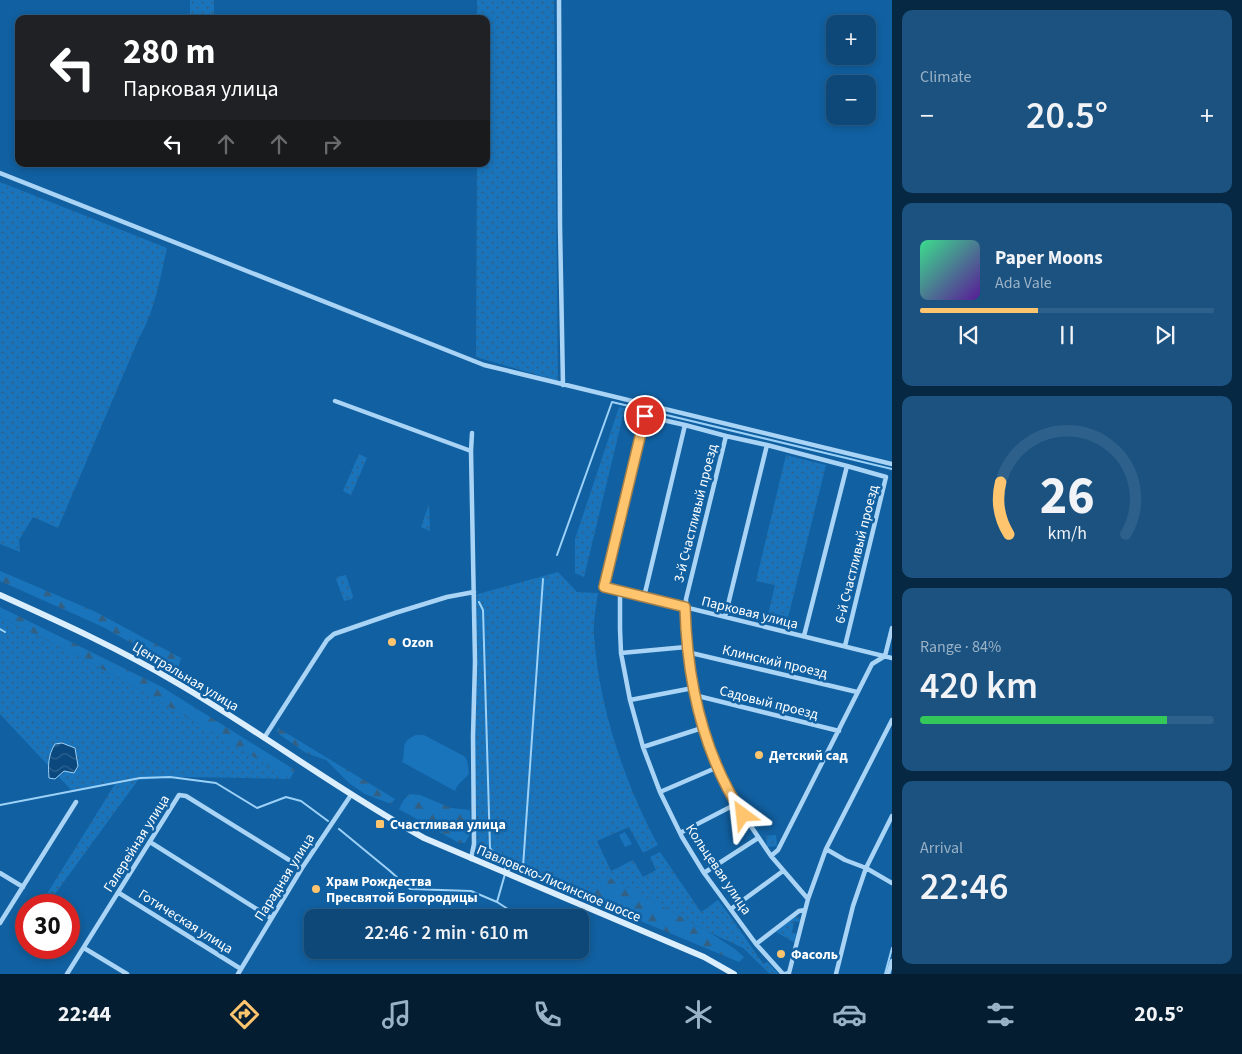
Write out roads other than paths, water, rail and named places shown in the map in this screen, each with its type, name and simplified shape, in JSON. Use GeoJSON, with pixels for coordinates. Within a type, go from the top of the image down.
{"type":"FeatureCollection","features":[{"type":"Feature","properties":{"kind":"main road","name":"Центральная улица"},"geometry":{"type":"LineString","coordinates":[[0,595],[86,634],[177,683],[352,795]]}},
{"type":"Feature","properties":{"kind":"main road","name":"Павловско-Лисинское шоссе"},"geometry":{"type":"LineString","coordinates":[[352,795],[383,816],[424,838],[704,957],[734,974]]}},
{"type":"Feature","properties":{"kind":"street"},"geometry":{"type":"LineString","coordinates":[[559,0],[563,384]]}},
{"type":"Feature","properties":{"kind":"street"},"geometry":{"type":"LineString","coordinates":[[0,173],[478,363],[892,464]]}},
{"type":"Feature","properties":{"kind":"street"},"geometry":{"type":"LineString","coordinates":[[335,401],[471,451]]}},
{"type":"Feature","properties":{"kind":"street","name":"Парковая улица"},"geometry":{"type":"LineString","coordinates":[[686,425],[645,416],[604,587],[892,658]]}},
{"type":"Feature","properties":{"kind":"street"},"geometry":{"type":"LineString","coordinates":[[644,597],[686,425],[726,436]]}},
{"type":"Feature","properties":{"kind":"street"},"geometry":{"type":"LineString","coordinates":[[471,859],[474,844],[473,736],[475,662],[472,433]]}},
{"type":"Feature","properties":{"kind":"street","name":"3-й Счастливый проезд"},"geometry":{"type":"LineString","coordinates":[[806,456],[726,436],[685,607],[687,650],[694,695],[702,728],[718,767],[736,804],[758,838],[783,871],[808,899]]}},
{"type":"Feature","properties":{"kind":"street"},"geometry":{"type":"LineString","coordinates":[[725,617],[767,445]]}},
{"type":"Feature","properties":{"kind":"street","name":"6-й Счастливый проезд"},"geometry":{"type":"LineString","coordinates":[[806,456],[886,476],[845,646]]}},
{"type":"Feature","properties":{"kind":"street"},"geometry":{"type":"LineString","coordinates":[[804,636],[847,466]]}},
{"type":"Feature","properties":{"kind":"street"},"geometry":{"type":"LineString","coordinates":[[886,476],[892,478]]}},
{"type":"Feature","properties":{"kind":"street","name":"Кольцевая улица"},"geometry":{"type":"LineString","coordinates":[[620,591],[621,653],[630,700],[643,748],[660,792],[680,833],[704,873],[756,944],[786,974]]}},
{"type":"Feature","properties":{"kind":"street"},"geometry":{"type":"LineString","coordinates":[[264,738],[327,640],[334,634],[410,608],[474,592]]}},
{"type":"Feature","properties":{"kind":"street"},"geometry":{"type":"LineString","coordinates":[[772,856],[778,850],[872,664],[885,656],[892,628]]}},
{"type":"Feature","properties":{"kind":"street","name":"Клинский проезд"},"geometry":{"type":"LineString","coordinates":[[621,653],[687,650],[857,692]]}},
{"type":"Feature","properties":{"kind":"street"},"geometry":{"type":"LineString","coordinates":[[630,700],[693,688]]}},
{"type":"Feature","properties":{"kind":"street","name":"Садовый проезд"},"geometry":{"type":"LineString","coordinates":[[694,695],[839,731]]}},
{"type":"Feature","properties":{"kind":"street"},"geometry":{"type":"LineString","coordinates":[[786,974],[808,899],[826,849],[892,720]]}},
{"type":"Feature","properties":{"kind":"street"},"geometry":{"type":"LineString","coordinates":[[643,748],[702,728]]}},
{"type":"Feature","properties":{"kind":"street"},"geometry":{"type":"LineString","coordinates":[[660,792],[718,767]]}},
{"type":"Feature","properties":{"kind":"street","name":"Галерейная улица"},"geometry":{"type":"LineString","coordinates":[[68,974],[178,797],[183,795],[302,868]]}},
{"type":"Feature","properties":{"kind":"street","name":"Парадная улица"},"geometry":{"type":"LineString","coordinates":[[238,974],[302,868],[352,795]]}},
{"type":"Feature","properties":{"kind":"street"},"geometry":{"type":"LineString","coordinates":[[0,923],[76,802]]}},
{"type":"Feature","properties":{"kind":"street"},"geometry":{"type":"LineString","coordinates":[[680,833],[736,804]]}},
{"type":"Feature","properties":{"kind":"street"},"geometry":{"type":"LineString","coordinates":[[836,974],[853,906],[866,868],[892,816]]}},
{"type":"Feature","properties":{"kind":"street"},"geometry":{"type":"LineString","coordinates":[[704,873],[758,838]]}},
{"type":"Feature","properties":{"kind":"street"},"geometry":{"type":"LineString","coordinates":[[150,842],[271,918]]}},
{"type":"Feature","properties":{"kind":"street"},"geometry":{"type":"LineString","coordinates":[[826,849],[845,860],[866,868],[892,884]]}},
{"type":"Feature","properties":{"kind":"street"},"geometry":{"type":"LineString","coordinates":[[731,909],[783,871]]}},
{"type":"Feature","properties":{"kind":"street"},"geometry":{"type":"LineString","coordinates":[[0,873],[23,887]]}},
{"type":"Feature","properties":{"kind":"street","name":"Готическая улица"},"geometry":{"type":"LineString","coordinates":[[119,893],[241,969]]}},
{"type":"Feature","properties":{"kind":"street"},"geometry":{"type":"LineString","coordinates":[[756,944],[799,911],[805,910]]}},
{"type":"Feature","properties":{"kind":"street"},"geometry":{"type":"LineString","coordinates":[[84,948],[127,974]]}},
{"type":"Feature","properties":{"kind":"street"},"geometry":{"type":"LineString","coordinates":[[888,974],[892,961]]}},
{"type":"Feature","properties":{"kind":"water"},"geometry":{"type":"Polygon","coordinates":[[[62,743],[75,748],[78,766],[74,773],[64,771],[55,779],[49,778],[51,752],[55,744],[62,743]]]}},
{"type":"Feature","properties":{"kind":"waterway"},"geometry":{"type":"LineString","coordinates":[[557,555],[612,402],[892,469]]}},
{"type":"Feature","properties":{"kind":"waterway"},"geometry":{"type":"LineString","coordinates":[[508,871],[513,867],[523,867],[543,579]]}},
{"type":"Feature","properties":{"kind":"waterway"},"geometry":{"type":"LineString","coordinates":[[479,602],[483,610],[490,848],[505,867],[505,874],[497,902]]}},
{"type":"Feature","properties":{"kind":"waterway"},"geometry":{"type":"LineString","coordinates":[[0,629],[5,632]]}},
{"type":"Feature","properties":{"kind":"waterway"},"geometry":{"type":"LineString","coordinates":[[0,805],[140,778],[170,777],[216,783],[257,808],[286,797],[301,801],[328,821]]}},
{"type":"Feature","properties":{"kind":"waterway"},"geometry":{"type":"LineString","coordinates":[[339,829],[410,889],[471,891],[497,902],[508,909]]}},
{"type":"Feature","properties":{"kind":"waterway"},"geometry":{"type":"LineString","coordinates":[[885,974],[892,948]]}},
{"type":"Feature","properties":{"kind":"place","name":"Ozon"},"geometry":{"type":"Point","coordinates":[392,642]}},
{"type":"Feature","properties":{"kind":"place","name":"Детский сад"},"geometry":{"type":"Point","coordinates":[759,755]}},
{"type":"Feature","properties":{"kind":"place","name":"Счастливая улица"},"geometry":{"type":"Point","coordinates":[380,824]}},
{"type":"Feature","properties":{"kind":"place","name":"Храм Рождества Пресвятой Богородицы"},"geometry":{"type":"Point","coordinates":[316,889]}},
{"type":"Feature","properties":{"kind":"place","name":"Фасоль"},"geometry":{"type":"Point","coordinates":[781,954]}}]}
